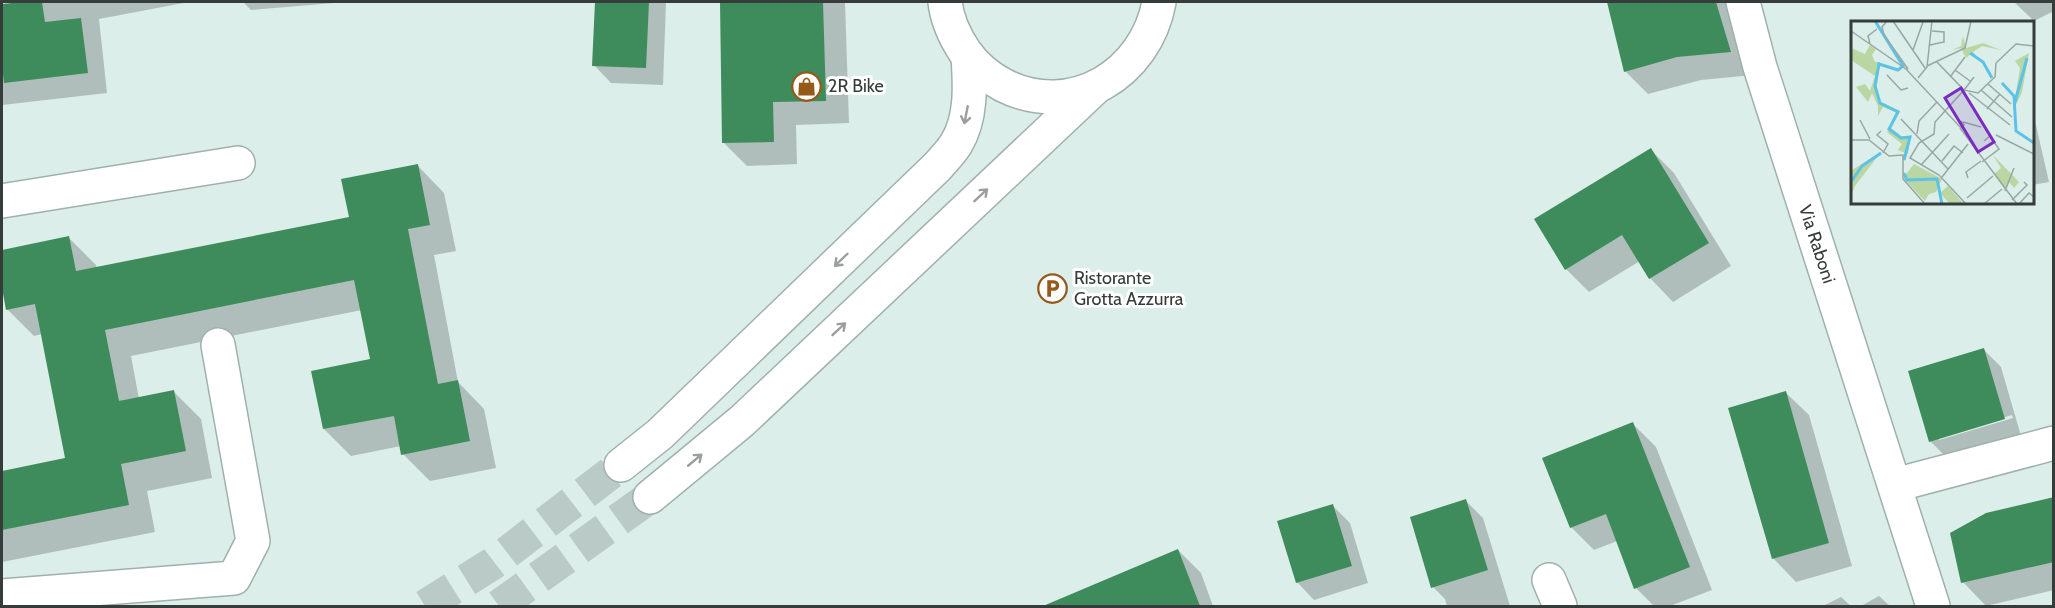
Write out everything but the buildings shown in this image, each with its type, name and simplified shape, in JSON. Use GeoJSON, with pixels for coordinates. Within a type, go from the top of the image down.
{"type":"FeatureCollection","features":[{"type":"Feature","properties":{"kind":"main road"},"geometry":{"type":"LineString","coordinates":[[945,2],[951,26],[968,56],[995,80],[1027,94],[1062,96],[1096,87]]}},
{"type":"Feature","properties":{"kind":"main road"},"geometry":{"type":"LineString","coordinates":[[650,497],[742,421],[1096,87],[1126,67],[1148,38],[1159,2]]}},
{"type":"Feature","properties":{"kind":"main road"},"geometry":{"type":"LineString","coordinates":[[1148,38],[1183,2]]}},
{"type":"Feature","properties":{"kind":"main road","name":"Via Raboni"},"geometry":{"type":"LineString","coordinates":[[1743,2],[1760,67],[1933,606]]}},
{"type":"Feature","properties":{"kind":"main road"},"geometry":{"type":"LineString","coordinates":[[621,465],[660,434],[938,166],[957,143],[966,121],[969,97],[968,56]]}},
{"type":"Feature","properties":{"kind":"main road"},"geometry":{"type":"LineString","coordinates":[[2,201],[238,163]]}},
{"type":"Feature","properties":{"kind":"main road"},"geometry":{"type":"LineString","coordinates":[[2,596],[234,578],[253,541],[219,345]]}},
{"type":"Feature","properties":{"kind":"main road"},"geometry":{"type":"LineString","coordinates":[[1895,485],[2054,443]]}},
{"type":"Feature","properties":{"kind":"tunnel"},"geometry":{"type":"LineString","coordinates":[[425,606],[492,564],[621,465]]}},
{"type":"Feature","properties":{"kind":"tunnel"},"geometry":{"type":"LineString","coordinates":[[499,606],[650,497]]}},
{"type":"Feature","properties":{"kind":"place","name":"2R Bike"},"geometry":{"type":"Point","coordinates":[807,86]}},
{"type":"Feature","properties":{"kind":"place","name":"Ristorante Grotta Azzurra"},"geometry":{"type":"Point","coordinates":[1053,288]}}]}
